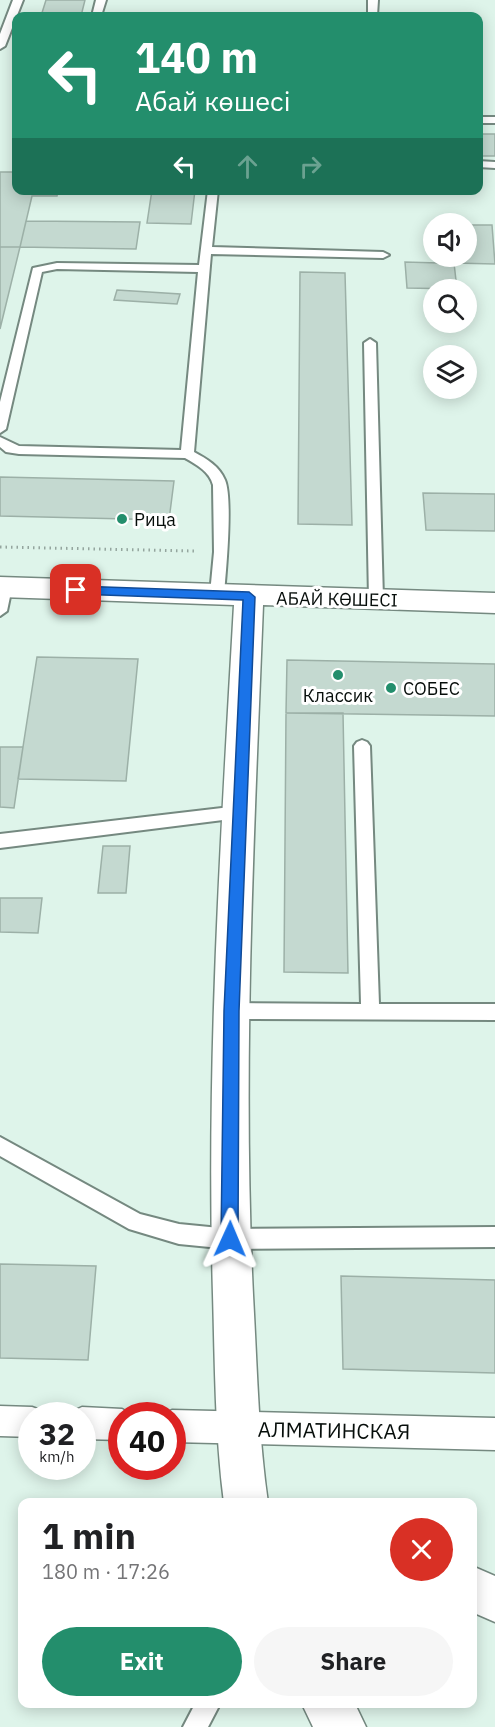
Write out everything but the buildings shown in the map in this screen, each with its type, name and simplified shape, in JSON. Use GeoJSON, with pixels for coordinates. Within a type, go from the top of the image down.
{"type":"FeatureCollection","features":[{"type":"Feature","properties":{"kind":"street","name":"АБАЙ КӨШЕСІ"},"geometry":{"type":"LineString","coordinates":[[2,595],[233,596],[495,603]]}},
{"type":"Feature","properties":{"kind":"street"},"geometry":{"type":"LineString","coordinates":[[233,596],[239,812],[232,1011],[230,1239],[246,1498]]}},
{"type":"Feature","properties":{"kind":"street"},"geometry":{"type":"LineString","coordinates":[[0,1421],[18,1422]]}},
{"type":"Feature","properties":{"kind":"street","name":"АЛМАТИНСКАЯ"},"geometry":{"type":"LineString","coordinates":[[186,1426],[495,1434]]}},
{"type":"Feature","properties":{"kind":"street"},"geometry":{"type":"LineString","coordinates":[[477,1591],[495,1599]]}},
{"type":"Feature","properties":{"kind":"street"},"geometry":{"type":"LineString","coordinates":[[330,1708],[342,1727]]}},
{"type":"Feature","properties":{"kind":"lane"},"geometry":{"type":"LineString","coordinates":[[0,46],[12,15]]}},
{"type":"Feature","properties":{"kind":"lane"},"geometry":{"type":"LineString","coordinates":[[187,454],[212,195]]}},
{"type":"Feature","properties":{"kind":"lane"},"geometry":{"type":"LineString","coordinates":[[206,250],[383,255]]}},
{"type":"Feature","properties":{"kind":"lane"},"geometry":{"type":"LineString","coordinates":[[0,429],[37,270],[57,266],[204,269]]}},
{"type":"Feature","properties":{"kind":"lane"},"geometry":{"type":"LineString","coordinates":[[370,343],[376,599]]}},
{"type":"Feature","properties":{"kind":"lane"},"geometry":{"type":"LineString","coordinates":[[0,441],[11,449],[19,450],[187,454],[202,461],[218,477],[220,552],[233,596]]}},
{"type":"Feature","properties":{"kind":"lane"},"geometry":{"type":"LineString","coordinates":[[362,746],[370,1011]]}},
{"type":"Feature","properties":{"kind":"lane"},"geometry":{"type":"LineString","coordinates":[[0,841],[239,812]]}},
{"type":"Feature","properties":{"kind":"lane"},"geometry":{"type":"LineString","coordinates":[[232,1011],[495,1012]]}},
{"type":"Feature","properties":{"kind":"lane"},"geometry":{"type":"LineString","coordinates":[[0,1146],[147,1226],[179,1234],[230,1239],[495,1237]]}},
{"type":"Feature","properties":{"kind":"lane"},"geometry":{"type":"LineString","coordinates":[[195,1727],[206,1708]]}},
{"type":"Feature","properties":{"kind":"path"},"geometry":{"type":"LineString","coordinates":[[0,547],[220,552]]}},
{"type":"Feature","properties":{"kind":"place","name":"Рица"},"geometry":{"type":"Point","coordinates":[122,519]}},
{"type":"Feature","properties":{"kind":"place","name":"Классик"},"geometry":{"type":"Point","coordinates":[338,675]}},
{"type":"Feature","properties":{"kind":"place","name":"СОБЕС"},"geometry":{"type":"Point","coordinates":[391,688]}},
{"type":"Feature","properties":{"kind":"route"},"geometry":{"type":"LineString","coordinates":[[76,590],[249,597],[232,1011],[230,1239]]}}]}
